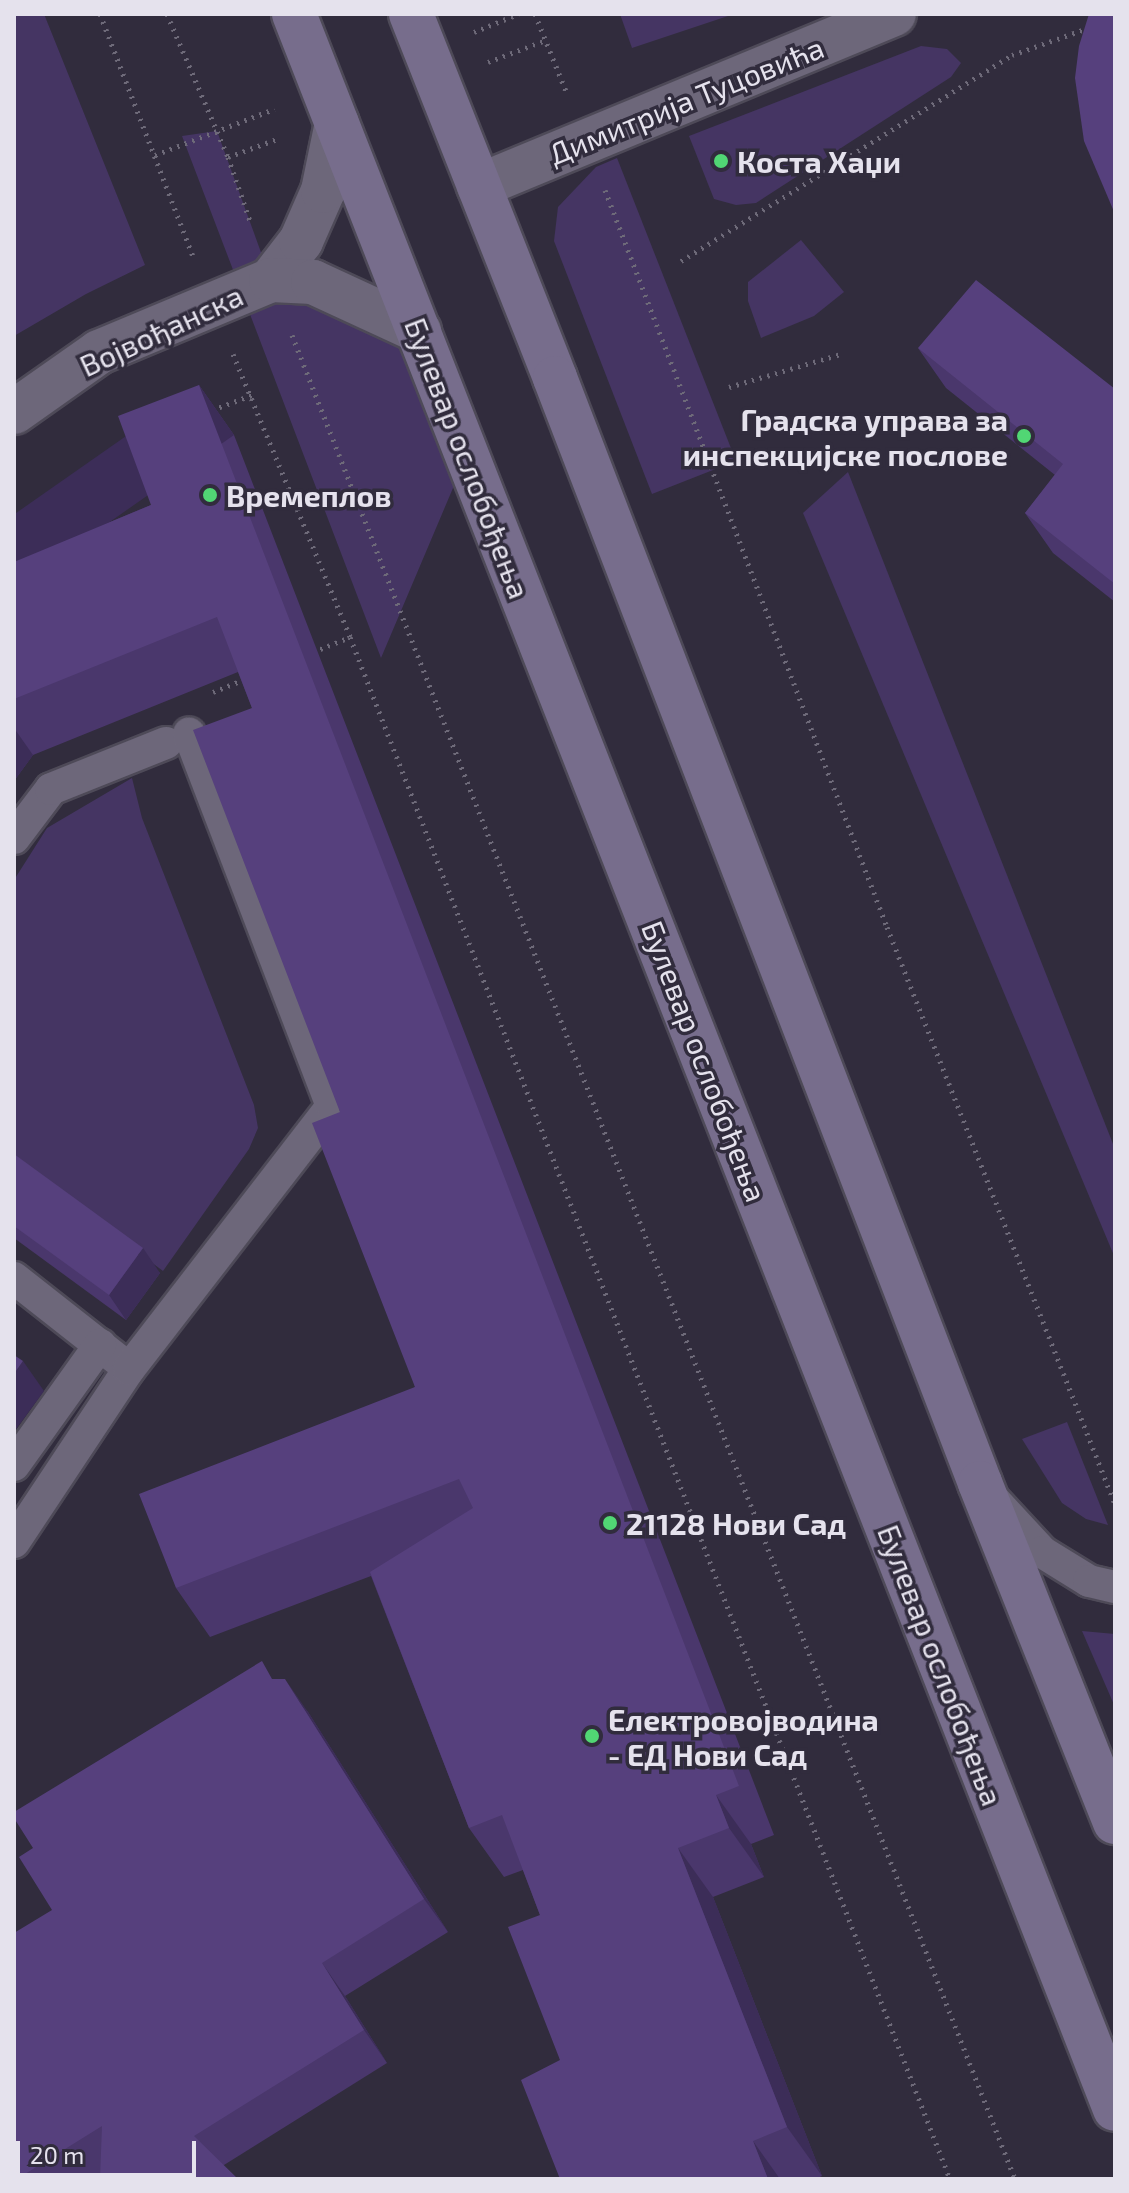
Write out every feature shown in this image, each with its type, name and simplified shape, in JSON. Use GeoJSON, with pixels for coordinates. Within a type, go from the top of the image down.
{"type":"FeatureCollection","features":[{"type":"Feature","properties":{"kind":"main road","name":"Булевар ослобођења"},"geometry":{"type":"LineString","coordinates":[[294,14],[1115,2109]]}},
{"type":"Feature","properties":{"kind":"main road"},"geometry":{"type":"LineString","coordinates":[[411,14],[980,1483],[1115,1822]]}},
{"type":"Feature","properties":{"kind":"street","name":"Димитрија Туцовића"},"geometry":{"type":"LineString","coordinates":[[479,186],[894,14]]}},
{"type":"Feature","properties":{"kind":"street","name":"Војвођанска"},"geometry":{"type":"LineString","coordinates":[[271,280],[301,241],[323,191],[337,123]]}},
{"type":"Feature","properties":{"kind":"street","name":"Војвођанска"},"geometry":{"type":"LineString","coordinates":[[14,412],[99,352],[271,280],[313,282],[419,331]]}},
{"type":"Feature","properties":{"kind":"lane"},"geometry":{"type":"LineString","coordinates":[[14,838],[51,789],[177,738],[332,1106],[129,1369],[14,1542]]}},
{"type":"Feature","properties":{"kind":"lane"},"geometry":{"type":"LineString","coordinates":[[14,1278],[129,1369]]}},
{"type":"Feature","properties":{"kind":"lane"},"geometry":{"type":"LineString","coordinates":[[14,1465],[100,1345]]}},
{"type":"Feature","properties":{"kind":"lane"},"geometry":{"type":"LineString","coordinates":[[980,1483],[1042,1552],[1089,1581],[1115,1587]]}},
{"type":"Feature","properties":{"kind":"path"},"geometry":{"type":"LineString","coordinates":[[100,14],[212,304],[350,637],[950,2179]]}},
{"type":"Feature","properties":{"kind":"path"},"geometry":{"type":"LineString","coordinates":[[167,14],[217,131],[271,280],[1015,2179]]}},
{"type":"Feature","properties":{"kind":"path"},"geometry":{"type":"LineString","coordinates":[[465,35],[518,14]]}},
{"type":"Feature","properties":{"kind":"path"},"geometry":{"type":"LineString","coordinates":[[535,14],[881,912],[1115,1504]]}},
{"type":"Feature","properties":{"kind":"path"},"geometry":{"type":"LineString","coordinates":[[681,261],[1012,55],[1100,24]]}},
{"type":"Feature","properties":{"kind":"path"},"geometry":{"type":"LineString","coordinates":[[155,155],[274,109]]}},
{"type":"Feature","properties":{"kind":"path"},"geometry":{"type":"LineString","coordinates":[[729,387],[841,354]]}},
{"type":"Feature","properties":{"kind":"path"},"geometry":{"type":"LineString","coordinates":[[208,412],[252,395]]}},
{"type":"Feature","properties":{"kind":"path"},"geometry":{"type":"LineString","coordinates":[[14,537],[120,446],[135,440]]}},
{"type":"Feature","properties":{"kind":"path"},"geometry":{"type":"LineString","coordinates":[[305,655],[350,637]]}},
{"type":"Feature","properties":{"kind":"shaded area"},"geometry":{"type":"Polygon","coordinates":[[[14,14],[44,14],[145,265],[86,294],[14,336],[14,14]]]}},
{"type":"Feature","properties":{"kind":"shaded area"},"geometry":{"type":"Polygon","coordinates":[[[620,14],[734,14],[632,48],[620,14]]]}},
{"type":"Feature","properties":{"kind":"shaded area"},"geometry":{"type":"Polygon","coordinates":[[[921,46],[947,49],[961,63],[951,77],[756,203],[736,205],[714,199],[689,136],[921,46]]]}},
{"type":"Feature","properties":{"kind":"shaded area"},"geometry":{"type":"Polygon","coordinates":[[[217,131],[271,280],[419,331],[467,455],[381,658],[182,136],[217,131]]]}},
{"type":"Feature","properties":{"kind":"shaded area"},"geometry":{"type":"Polygon","coordinates":[[[617,158],[736,461],[652,494],[554,241],[558,207],[596,167],[617,158]]]}},
{"type":"Feature","properties":{"kind":"shaded area"},"geometry":{"type":"Polygon","coordinates":[[[801,240],[844,292],[814,316],[761,338],[748,301],[748,282],[801,240]]]}},
{"type":"Feature","properties":{"kind":"shaded area"},"geometry":{"type":"Polygon","coordinates":[[[848,472],[1115,1149],[1115,1258],[803,513],[848,472]]]}},
{"type":"Feature","properties":{"kind":"shaded area"},"geometry":{"type":"Polygon","coordinates":[[[132,778],[142,818],[254,1105],[258,1128],[249,1149],[163,1271],[14,1160],[14,880],[47,828],[132,778]]]}},
{"type":"Feature","properties":{"kind":"shaded area"},"geometry":{"type":"Polygon","coordinates":[[[1067,1422],[1108,1525],[1086,1519],[1062,1503],[1022,1439],[1067,1422]]]}},
{"type":"Feature","properties":{"kind":"shaded area"},"geometry":{"type":"Polygon","coordinates":[[[1082,1631],[1115,1634],[1115,1707],[1082,1631]]]}},
{"type":"Feature","properties":{"kind":"building"},"geometry":{"type":"Polygon","coordinates":[[[1089,14],[1115,14],[1115,214],[1084,141],[1075,78],[1079,46],[1089,14]]]}},
{"type":"Feature","properties":{"kind":"building"},"geometry":{"type":"Polygon","coordinates":[[[976,280],[1115,389],[1115,584],[1025,513],[1063,464],[918,348],[976,280]]]}},
{"type":"Feature","properties":{"kind":"building","name":"Електровојводина - ЕД Нови Сад"},"geometry":{"type":"Polygon","coordinates":[[[199,385],[739,1786],[716,1795],[729,1828],[678,1848],[787,2127],[753,2141],[768,2179],[560,2179],[521,2080],[560,2060],[508,1927],[540,1915],[502,1815],[469,1828],[370,1572],[473,1508],[459,1479],[176,1588],[139,1494],[415,1387],[312,1123],[340,1112],[193,730],[252,708],[217,617],[14,699],[14,562],[151,505],[118,416],[199,385]]]}},
{"type":"Feature","properties":{"kind":"building"},"geometry":{"type":"Polygon","coordinates":[[[14,1154],[143,1248],[109,1295],[14,1226],[14,1154]]]}},
{"type":"Feature","properties":{"kind":"building"},"geometry":{"type":"Polygon","coordinates":[[[14,1355],[23,1361],[14,1374],[14,1355]]]}},
{"type":"Feature","properties":{"kind":"building"},"geometry":{"type":"Polygon","coordinates":[[[262,1661],[272,1679],[285,1679],[424,1899],[322,1963],[364,2030],[194,2136],[238,2179],[100,2179],[102,2126],[14,2179],[14,1933],[52,1910],[19,1857],[33,1848],[14,1818],[14,1812],[262,1661]]]}},
{"type":"Feature","properties":{"kind":"place","name":"Коста Хаџи"},"geometry":{"type":"Point","coordinates":[721,161]}},
{"type":"Feature","properties":{"kind":"place","name":"Градска управа за инспекцијске послове"},"geometry":{"type":"Point","coordinates":[1024,436]}},
{"type":"Feature","properties":{"kind":"place","name":"Времеплов"},"geometry":{"type":"Point","coordinates":[210,495]}},
{"type":"Feature","properties":{"kind":"place","name":"21128 Нови Сад"},"geometry":{"type":"Point","coordinates":[610,1523]}},
{"type":"Feature","properties":{"kind":"place","name":"Електровојводина - ЕД Нови Сад"},"geometry":{"type":"Point","coordinates":[592,1736]}}]}
